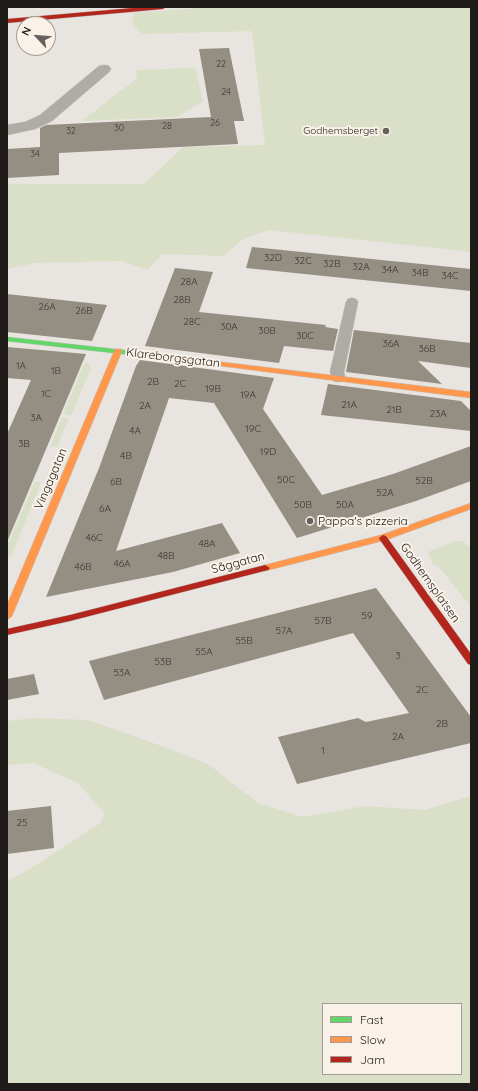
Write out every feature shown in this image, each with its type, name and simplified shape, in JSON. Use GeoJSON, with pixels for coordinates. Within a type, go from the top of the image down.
{"type":"FeatureCollection","features":[{"type":"Feature","properties":{"kind":"street"},"geometry":{"type":"LineString","coordinates":[[7,21],[162,7]]}},
{"type":"Feature","properties":{"kind":"street"},"geometry":{"type":"LineString","coordinates":[[7,130],[20,129],[40,121],[104,70]]}},
{"type":"Feature","properties":{"kind":"street","name":"Klareborgsgatan"},"geometry":{"type":"LineString","coordinates":[[7,339],[338,378],[471,396]]}},
{"type":"Feature","properties":{"kind":"street","name":"Vingagatan"},"geometry":{"type":"LineString","coordinates":[[7,616],[118,351]]}},
{"type":"Feature","properties":{"kind":"street","name":"Såggatan"},"geometry":{"type":"LineString","coordinates":[[7,632],[78,616],[383,538],[470,508]]}},
{"type":"Feature","properties":{"kind":"street","name":"Godhemsplatsen"},"geometry":{"type":"LineString","coordinates":[[383,538],[471,661]]}},
{"type":"Feature","properties":{"kind":"lane"},"geometry":{"type":"LineString","coordinates":[[338,378],[337,372],[352,302]]}},
{"type":"Feature","properties":{"kind":"green space"},"geometry":{"type":"Polygon","coordinates":[[[213,7],[471,7],[471,252],[269,230],[243,239],[224,256],[162,254],[148,270],[122,261],[35,263],[7,269],[7,184],[144,184],[183,147],[265,145],[252,31],[143,34],[132,24],[134,13],[213,7]]]}},
{"type":"Feature","properties":{"kind":"green space"},"geometry":{"type":"Polygon","coordinates":[[[195,68],[203,101],[177,117],[82,121],[137,78],[136,70],[195,68]]]}},
{"type":"Feature","properties":{"kind":"green space"},"geometry":{"type":"Polygon","coordinates":[[[85,362],[88,363],[91,368],[71,415],[63,414],[85,362]]]}},
{"type":"Feature","properties":{"kind":"green space"},"geometry":{"type":"Polygon","coordinates":[[[62,418],[69,418],[57,447],[50,447],[62,418]]]}},
{"type":"Feature","properties":{"kind":"green space"},"geometry":{"type":"Polygon","coordinates":[[[35,482],[41,482],[11,557],[7,556],[7,546],[35,482]]]}},
{"type":"Feature","properties":{"kind":"green space"},"geometry":{"type":"Polygon","coordinates":[[[455,541],[462,541],[471,548],[471,607],[439,567],[433,564],[428,552],[455,541]]]}},
{"type":"Feature","properties":{"kind":"green space"},"geometry":{"type":"Polygon","coordinates":[[[34,718],[88,720],[208,764],[258,803],[303,817],[364,806],[425,810],[471,796],[471,1084],[7,1084],[7,881],[25,872],[99,824],[105,814],[78,783],[33,763],[7,765],[7,721],[34,718]]]}},
{"type":"Feature","properties":{"kind":"building"},"geometry":{"type":"Polygon","coordinates":[[[229,48],[244,121],[234,121],[238,144],[59,153],[59,175],[7,178],[7,149],[40,147],[40,128],[46,125],[211,117],[199,49],[229,48]]]}},
{"type":"Feature","properties":{"kind":"building"},"geometry":{"type":"Polygon","coordinates":[[[252,247],[471,269],[471,291],[246,268],[252,247]]]}},
{"type":"Feature","properties":{"kind":"building"},"geometry":{"type":"Polygon","coordinates":[[[175,268],[213,272],[199,312],[326,325],[325,327],[338,329],[333,351],[284,346],[279,363],[145,346],[175,268]]]}},
{"type":"Feature","properties":{"kind":"building"},"geometry":{"type":"Polygon","coordinates":[[[7,294],[107,305],[92,341],[7,332],[7,294]]]}},
{"type":"Feature","properties":{"kind":"building"},"geometry":{"type":"Polygon","coordinates":[[[354,330],[471,343],[471,368],[418,361],[442,384],[346,372],[354,330]]]}},
{"type":"Feature","properties":{"kind":"building"},"geometry":{"type":"Polygon","coordinates":[[[7,347],[86,354],[7,542],[7,434],[31,380],[7,378],[7,347]]]}},
{"type":"Feature","properties":{"kind":"building"},"geometry":{"type":"Polygon","coordinates":[[[140,360],[274,378],[263,409],[322,495],[393,474],[471,446],[471,481],[416,501],[297,538],[214,403],[169,398],[116,551],[222,523],[240,553],[173,572],[46,597],[99,468],[136,366],[140,360]]]}},
{"type":"Feature","properties":{"kind":"building"},"geometry":{"type":"Polygon","coordinates":[[[328,384],[461,401],[471,411],[471,431],[321,415],[328,384]]]}},
{"type":"Feature","properties":{"kind":"building"},"geometry":{"type":"Polygon","coordinates":[[[376,588],[471,717],[471,743],[297,784],[278,737],[358,718],[366,722],[409,713],[353,633],[104,700],[89,661],[376,588]]]}},
{"type":"Feature","properties":{"kind":"building"},"geometry":{"type":"Polygon","coordinates":[[[34,674],[39,694],[7,700],[7,679],[34,674]]]}},
{"type":"Feature","properties":{"kind":"building"},"geometry":{"type":"Polygon","coordinates":[[[51,806],[54,848],[7,854],[7,811],[51,806]]]}},
{"type":"Feature","properties":{"kind":"traffic: fast"},"geometry":{"type":"LineString","coordinates":[[7,339],[158,356]]}},
{"type":"Feature","properties":{"kind":"traffic: slow"},"geometry":{"type":"LineString","coordinates":[[7,616],[118,351]]}},
{"type":"Feature","properties":{"kind":"traffic: slow"},"geometry":{"type":"LineString","coordinates":[[158,356],[471,395]]}},
{"type":"Feature","properties":{"kind":"traffic: slow"},"geometry":{"type":"LineString","coordinates":[[265,568],[383,538],[471,506]]}},
{"type":"Feature","properties":{"kind":"traffic: jam"},"geometry":{"type":"LineString","coordinates":[[7,21],[163,7]]}},
{"type":"Feature","properties":{"kind":"traffic: jam"},"geometry":{"type":"LineString","coordinates":[[383,538],[471,661]]}},
{"type":"Feature","properties":{"kind":"traffic: jam"},"geometry":{"type":"LineString","coordinates":[[7,632],[70,618],[265,568]]}},
{"type":"Feature","properties":{"kind":"place","name":"Godhemsberget"},"geometry":{"type":"Point","coordinates":[386,131]}},
{"type":"Feature","properties":{"kind":"place","name":"Pappa's pizzeria"},"geometry":{"type":"Point","coordinates":[310,521]}}]}
